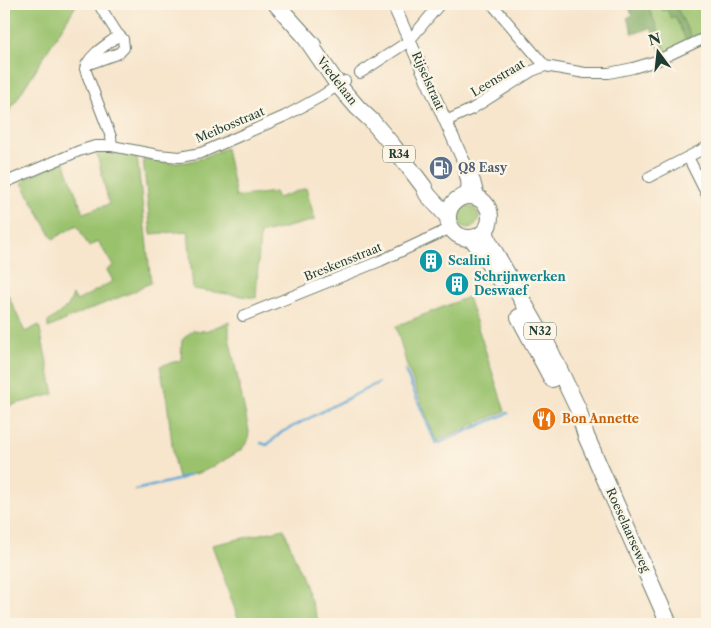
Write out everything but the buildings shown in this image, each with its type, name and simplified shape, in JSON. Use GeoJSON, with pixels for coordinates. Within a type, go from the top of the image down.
{"type":"FeatureCollection","features":[{"type":"Feature","properties":{"kind":"main road","name":"Vredelaan"},"geometry":{"type":"LineString","coordinates":[[276,4],[342,83],[358,108],[393,146],[450,223]]}},
{"type":"Feature","properties":{"kind":"main road","name":"Vredelaan"},"geometry":{"type":"LineString","coordinates":[[424,187],[442,196],[466,199]]}},
{"type":"Feature","properties":{"kind":"main road"},"geometry":{"type":"LineString","coordinates":[[466,199],[485,203],[490,217],[488,224],[478,234],[466,238],[455,233],[450,223],[451,206],[466,199]]}},
{"type":"Feature","properties":{"kind":"main road","name":"Roeselaarseweg"},"geometry":{"type":"LineString","coordinates":[[478,234],[570,413],[586,436],[669,624]]}},
{"type":"Feature","properties":{"kind":"street","name":"Rijselstraat"},"geometry":{"type":"LineString","coordinates":[[393,4],[474,181],[466,199]]}},
{"type":"Feature","properties":{"kind":"street"},"geometry":{"type":"LineString","coordinates":[[360,73],[410,41],[440,4]]}},
{"type":"Feature","properties":{"kind":"street"},"geometry":{"type":"LineString","coordinates":[[492,4],[545,66]]}},
{"type":"Feature","properties":{"kind":"street"},"geometry":{"type":"LineString","coordinates":[[101,8],[123,39],[124,48],[119,53],[86,65],[85,69],[111,137],[112,146]]}},
{"type":"Feature","properties":{"kind":"street","name":"Leenstraat"},"geometry":{"type":"LineString","coordinates":[[446,121],[472,108],[532,71],[545,66],[585,73],[609,73],[656,62],[707,37]]}},
{"type":"Feature","properties":{"kind":"street","name":"Meibosstraat"},"geometry":{"type":"LineString","coordinates":[[4,183],[95,146],[112,146],[158,156],[180,157],[201,153],[285,116],[342,83]]}},
{"type":"Feature","properties":{"kind":"street"},"geometry":{"type":"LineString","coordinates":[[649,177],[707,148]]}},
{"type":"Feature","properties":{"kind":"street"},"geometry":{"type":"LineString","coordinates":[[688,157],[707,195]]}},
{"type":"Feature","properties":{"kind":"street","name":"Breskensstraat"},"geometry":{"type":"LineString","coordinates":[[243,316],[380,261],[450,223]]}},
{"type":"Feature","properties":{"kind":"green space"},"geometry":{"type":"Polygon","coordinates":[[[4,4],[77,4],[4,120],[4,4]]]}},
{"type":"Feature","properties":{"kind":"green space"},"geometry":{"type":"Polygon","coordinates":[[[628,4],[647,4],[667,53],[661,54],[651,28],[633,34],[627,18],[632,15],[628,4]]]}},
{"type":"Feature","properties":{"kind":"green space"},"geometry":{"type":"Polygon","coordinates":[[[647,4],[659,4],[663,10],[667,9],[671,18],[675,16],[687,42],[667,53],[647,4]]]}},
{"type":"Feature","properties":{"kind":"green space"},"geometry":{"type":"Polygon","coordinates":[[[659,4],[675,4],[692,39],[687,42],[675,16],[671,18],[667,9],[663,11],[659,4]]]}},
{"type":"Feature","properties":{"kind":"green space"},"geometry":{"type":"Polygon","coordinates":[[[675,4],[707,4],[707,32],[692,39],[675,4]]]}},
{"type":"Feature","properties":{"kind":"green space"},"geometry":{"type":"Polygon","coordinates":[[[226,148],[236,197],[275,192],[278,198],[306,188],[315,220],[260,234],[256,298],[193,289],[188,231],[151,234],[143,158],[181,163],[196,160],[226,148]]]}},
{"type":"Feature","properties":{"kind":"green space"},"geometry":{"type":"Polygon","coordinates":[[[96,150],[107,150],[137,156],[151,283],[48,328],[48,322],[68,306],[73,295],[77,301],[113,281],[107,270],[113,266],[98,241],[89,247],[77,225],[53,239],[22,183],[24,179],[64,161],[83,213],[109,204],[96,150]]]}},
{"type":"Feature","properties":{"kind":"green space"},"geometry":{"type":"Polygon","coordinates":[[[468,206],[476,209],[479,217],[476,225],[468,228],[460,225],[457,217],[460,209],[468,206]]]}},
{"type":"Feature","properties":{"kind":"green space"},"geometry":{"type":"Polygon","coordinates":[[[4,286],[25,332],[39,325],[54,394],[4,407],[4,286]]]}},
{"type":"Feature","properties":{"kind":"green space"},"geometry":{"type":"Polygon","coordinates":[[[468,297],[505,411],[436,441],[407,366],[396,326],[468,297]]]}},
{"type":"Feature","properties":{"kind":"green space"},"geometry":{"type":"Polygon","coordinates":[[[229,322],[229,337],[249,431],[248,441],[241,450],[223,461],[202,472],[178,478],[160,366],[181,360],[182,340],[193,330],[205,331],[229,322]]]}},
{"type":"Feature","properties":{"kind":"green space"},"geometry":{"type":"Polygon","coordinates":[[[284,529],[318,620],[317,624],[240,624],[212,545],[284,529]]]}},
{"type":"Feature","properties":{"kind":"waterway"},"geometry":{"type":"LineString","coordinates":[[405,370],[436,444],[508,413]]}},
{"type":"Feature","properties":{"kind":"waterway"},"geometry":{"type":"LineString","coordinates":[[261,443],[267,445],[282,432],[378,383]]}},
{"type":"Feature","properties":{"kind":"waterway"},"geometry":{"type":"LineString","coordinates":[[135,490],[177,480],[189,475]]}},
{"type":"Feature","properties":{"kind":"place","name":"Q8 Easy"},"geometry":{"type":"Point","coordinates":[441,168]}},
{"type":"Feature","properties":{"kind":"place","name":"Scalini"},"geometry":{"type":"Point","coordinates":[431,261]}},
{"type":"Feature","properties":{"kind":"place","name":"Schrijnwerken Deswaef"},"geometry":{"type":"Point","coordinates":[457,284]}},
{"type":"Feature","properties":{"kind":"place","name":"Bon Annette"},"geometry":{"type":"Point","coordinates":[544,419]}}]}
